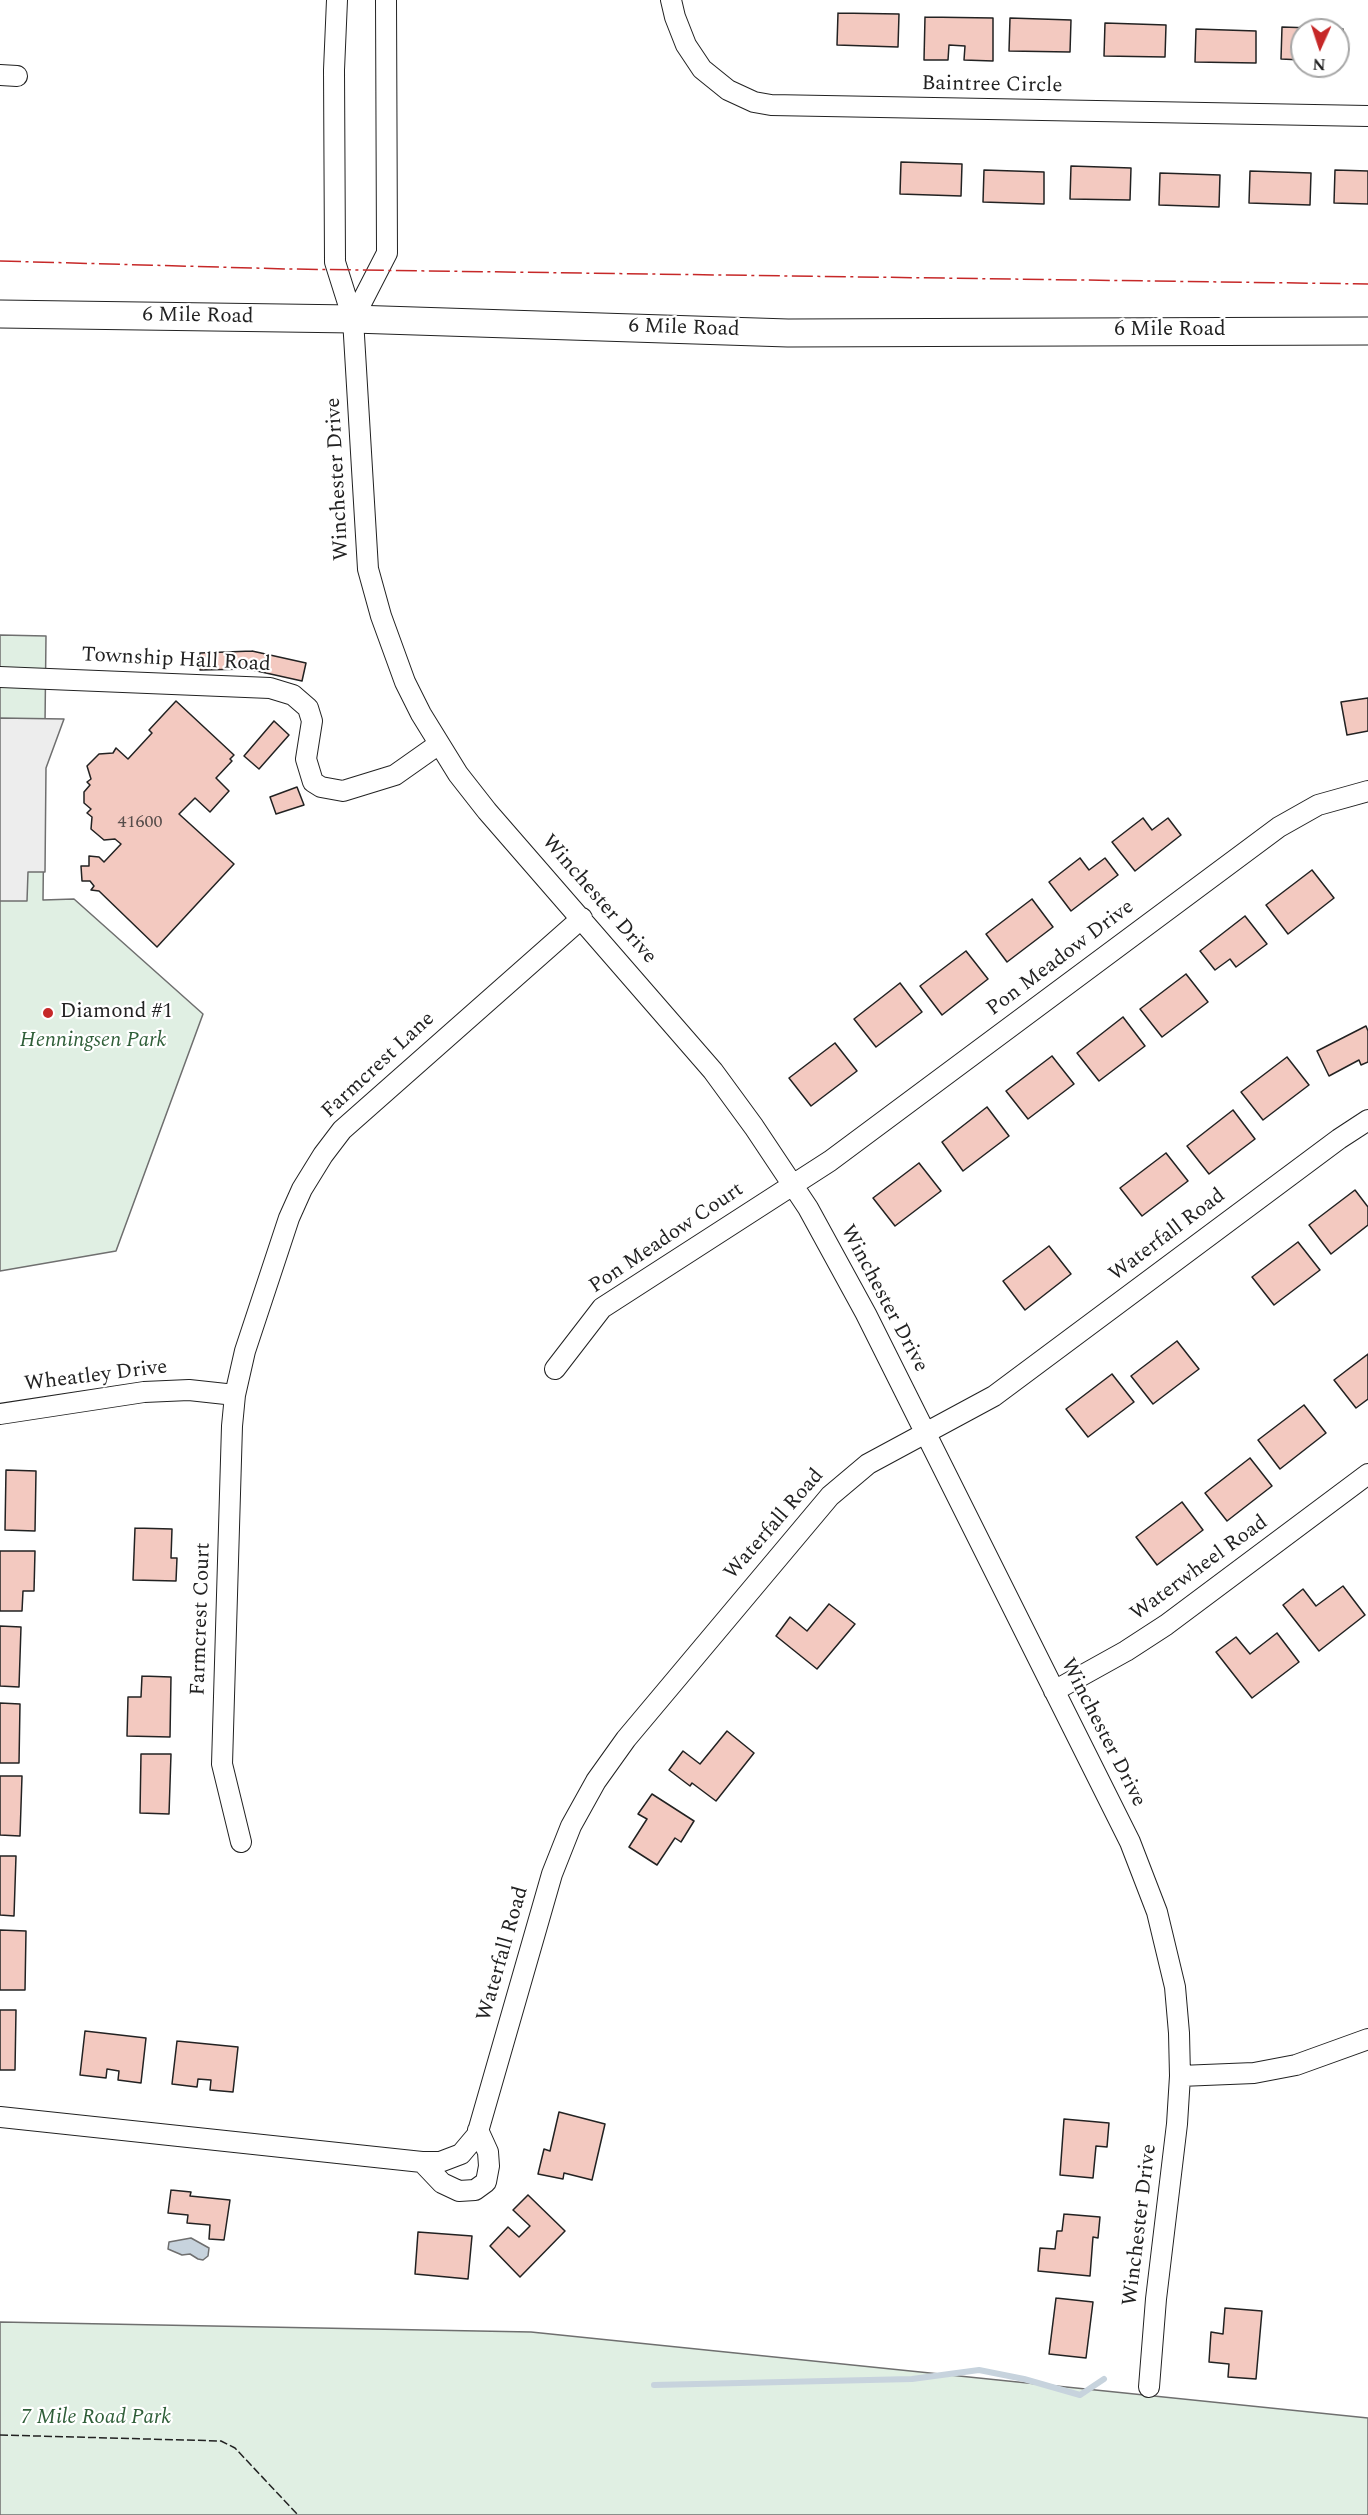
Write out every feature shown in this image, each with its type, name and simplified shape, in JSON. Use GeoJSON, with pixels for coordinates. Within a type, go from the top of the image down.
{"type":"FeatureCollection","features":[{"type":"Feature","properties":{"kind":"street","name":"Winchester Drive"},"geometry":{"type":"LineString","coordinates":[[337,0],[334,70],[335,262],[353,319],[368,569],[393,652],[421,714],[439,744],[487,811],[713,1071],[808,1208],[866,1314],[1130,1842],[1157,1912],[1174,1987],[1179,2033],[1180,2076],[1149,2387]]}},
{"type":"Feature","properties":{"kind":"street"},"geometry":{"type":"LineString","coordinates":[[353,319],[387,253],[386,0]]}},
{"type":"Feature","properties":{"kind":"street","name":"Baintree Circle"},"geometry":{"type":"LineString","coordinates":[[671,0],[686,45],[702,69],[729,90],[754,102],[771,105],[1368,116]]}},
{"type":"Feature","properties":{"kind":"street","name":"6 Mile Road"},"geometry":{"type":"LineString","coordinates":[[0,314],[353,319],[788,333],[1368,331]]}},
{"type":"Feature","properties":{"kind":"street","name":"Township Hall Road"},"geometry":{"type":"LineString","coordinates":[[0,677],[270,688],[293,695],[308,708],[312,721],[306,759],[313,782],[321,787],[343,791],[395,775],[439,744]]}},
{"type":"Feature","properties":{"kind":"street","name":"Pon Meadow Drive"},"geometry":{"type":"LineString","coordinates":[[792,1185],[830,1161],[1279,827],[1318,806],[1368,791]]}},
{"type":"Feature","properties":{"kind":"street","name":"Farmcrest Lane"},"geometry":{"type":"LineString","coordinates":[[235,1395],[245,1351],[289,1218],[302,1189],[322,1155],[359,1113],[582,918]]}},
{"type":"Feature","properties":{"kind":"street","name":"Waterfall Road"},"geometry":{"type":"LineString","coordinates":[[0,2117],[422,2162],[440,2162],[460,2154],[473,2142],[478,2130],[552,1874],[571,1826],[596,1781],[626,1739],[830,1496],[868,1464],[994,1396],[1339,1139],[1368,1120]]}},
{"type":"Feature","properties":{"kind":"street","name":"Pon Meadow Court"},"geometry":{"type":"LineString","coordinates":[[555,1370],[602,1308],[792,1185]]}},
{"type":"Feature","properties":{"kind":"street","name":"Wheatley Drive"},"geometry":{"type":"LineString","coordinates":[[0,1414],[144,1392],[189,1390],[235,1395]]}},
{"type":"Feature","properties":{"kind":"street","name":"Farmcrest Court"},"geometry":{"type":"LineString","coordinates":[[235,1395],[222,1764],[241,1842]]}},
{"type":"Feature","properties":{"kind":"street","name":"Waterwheel Road"},"geometry":{"type":"LineString","coordinates":[[1054,1691],[1126,1652],[1166,1625],[1368,1474]]}},
{"type":"Feature","properties":{"kind":"street"},"geometry":{"type":"LineString","coordinates":[[1180,2076],[1254,2073],[1296,2065],[1368,2039]]}},
{"type":"Feature","properties":{"kind":"street"},"geometry":{"type":"LineString","coordinates":[[422,2162],[442,2183],[459,2191],[475,2190],[486,2182],[489,2166],[488,2152],[478,2130]]}},
{"type":"Feature","properties":{"kind":"green space","name":"Henningsen Park"},"geometry":{"type":"Polygon","coordinates":[[[0,635],[46,636],[43,900],[74,899],[203,1014],[116,1251],[0,1271],[0,635]]]}},
{"type":"Feature","properties":{"kind":"green space","name":"7 Mile Road Park"},"geometry":{"type":"Polygon","coordinates":[[[0,2322],[531,2332],[1368,2418],[1368,2515],[0,2515],[0,2322]]]}},
{"type":"Feature","properties":{"kind":"shaded area"},"geometry":{"type":"Polygon","coordinates":[[[0,718],[64,719],[46,768],[45,872],[28,872],[27,901],[0,901],[0,718]]]}},
{"type":"Feature","properties":{"kind":"shaded area"},"geometry":{"type":"Polygon","coordinates":[[[191,2238],[209,2248],[208,2256],[203,2260],[190,2254],[182,2255],[168,2249],[169,2242],[191,2238]]]}},
{"type":"Feature","properties":{"kind":"building"},"geometry":{"type":"Polygon","coordinates":[[[838,13],[899,14],[898,47],[837,45],[838,13]]]}},
{"type":"Feature","properties":{"kind":"building"},"geometry":{"type":"Polygon","coordinates":[[[925,17],[993,18],[993,61],[964,60],[965,46],[949,45],[948,60],[924,60],[925,17]]]}},
{"type":"Feature","properties":{"kind":"building"},"geometry":{"type":"Polygon","coordinates":[[[1010,18],[1071,20],[1070,52],[1009,51],[1010,18]]]}},
{"type":"Feature","properties":{"kind":"building"},"geometry":{"type":"Polygon","coordinates":[[[1105,23],[1166,25],[1165,57],[1104,56],[1105,23]]]}},
{"type":"Feature","properties":{"kind":"building"},"geometry":{"type":"Polygon","coordinates":[[[1282,27],[1290,27],[1290,59],[1281,59],[1282,27]]]}},
{"type":"Feature","properties":{"kind":"building"},"geometry":{"type":"Polygon","coordinates":[[[1196,29],[1256,31],[1256,63],[1195,62],[1196,29]]]}},
{"type":"Feature","properties":{"kind":"building"},"geometry":{"type":"Polygon","coordinates":[[[901,162],[962,164],[961,196],[900,194],[901,162]]]}},
{"type":"Feature","properties":{"kind":"building"},"geometry":{"type":"Polygon","coordinates":[[[1071,166],[1131,168],[1130,200],[1070,199],[1071,166]]]}},
{"type":"Feature","properties":{"kind":"building"},"geometry":{"type":"Polygon","coordinates":[[[984,170],[1044,172],[1044,204],[983,202],[984,170]]]}},
{"type":"Feature","properties":{"kind":"building"},"geometry":{"type":"Polygon","coordinates":[[[1335,170],[1368,171],[1368,204],[1334,203],[1335,170]]]}},
{"type":"Feature","properties":{"kind":"building"},"geometry":{"type":"Polygon","coordinates":[[[1250,171],[1311,173],[1310,205],[1249,203],[1250,171]]]}},
{"type":"Feature","properties":{"kind":"building"},"geometry":{"type":"Polygon","coordinates":[[[1160,173],[1220,175],[1219,207],[1159,205],[1160,173]]]}},
{"type":"Feature","properties":{"kind":"building"},"geometry":{"type":"Polygon","coordinates":[[[252,651],[306,663],[302,681],[248,669],[200,670],[200,653],[252,651]]]}},
{"type":"Feature","properties":{"kind":"building"},"geometry":{"type":"Polygon","coordinates":[[[1368,698],[1368,731],[1347,735],[1341,702],[1368,698]]]}},
{"type":"Feature","properties":{"kind":"building"},"geometry":{"type":"Polygon","coordinates":[[[176,701],[234,755],[230,759],[232,761],[216,778],[229,791],[210,812],[195,798],[179,814],[234,864],[157,947],[99,891],[91,890],[94,886],[90,881],[82,881],[81,866],[89,866],[89,856],[99,857],[104,862],[121,844],[115,839],[104,840],[91,829],[92,817],[87,813],[91,809],[84,803],[84,792],[90,785],[87,782],[91,779],[87,766],[99,754],[113,753],[116,748],[128,759],[152,733],[149,730],[176,701]]]}},
{"type":"Feature","properties":{"kind":"building"},"geometry":{"type":"Polygon","coordinates":[[[274,721],[289,735],[259,769],[244,756],[274,721]]]}},
{"type":"Feature","properties":{"kind":"building"},"geometry":{"type":"Polygon","coordinates":[[[297,787],[304,805],[276,814],[270,797],[297,787]]]}},
{"type":"Feature","properties":{"kind":"building"},"geometry":{"type":"Polygon","coordinates":[[[1143,818],[1152,830],[1168,818],[1181,835],[1135,871],[1112,842],[1143,818]]]}},
{"type":"Feature","properties":{"kind":"building"},"geometry":{"type":"Polygon","coordinates":[[[1080,858],[1089,870],[1105,858],[1118,875],[1071,911],[1049,882],[1080,858]]]}},
{"type":"Feature","properties":{"kind":"building"},"geometry":{"type":"Polygon","coordinates":[[[1312,870],[1334,898],[1288,934],[1266,905],[1312,870]]]}},
{"type":"Feature","properties":{"kind":"building"},"geometry":{"type":"Polygon","coordinates":[[[1032,899],[1053,927],[1007,962],[986,934],[1032,899]]]}},
{"type":"Feature","properties":{"kind":"building"},"geometry":{"type":"Polygon","coordinates":[[[1245,916],[1267,944],[1236,967],[1230,959],[1215,970],[1200,951],[1245,916]]]}},
{"type":"Feature","properties":{"kind":"building"},"geometry":{"type":"Polygon","coordinates":[[[966,951],[988,979],[942,1015],[920,986],[966,951]]]}},
{"type":"Feature","properties":{"kind":"building"},"geometry":{"type":"Polygon","coordinates":[[[1186,974],[1208,1002],[1162,1037],[1140,1009],[1186,974]]]}},
{"type":"Feature","properties":{"kind":"building"},"geometry":{"type":"Polygon","coordinates":[[[900,983],[922,1012],[876,1047],[854,1019],[900,983]]]}},
{"type":"Feature","properties":{"kind":"building"},"geometry":{"type":"Polygon","coordinates":[[[1123,1017],[1145,1046],[1099,1081],[1077,1053],[1123,1017]]]}},
{"type":"Feature","properties":{"kind":"building"},"geometry":{"type":"Polygon","coordinates":[[[1366,1026],[1368,1062],[1361,1065],[1359,1060],[1329,1076],[1317,1051],[1366,1026]]]}},
{"type":"Feature","properties":{"kind":"building"},"geometry":{"type":"Polygon","coordinates":[[[835,1043],[857,1071],[811,1106],[789,1078],[835,1043]]]}},
{"type":"Feature","properties":{"kind":"building"},"geometry":{"type":"Polygon","coordinates":[[[1052,1056],[1074,1084],[1028,1119],[1006,1091],[1052,1056]]]}},
{"type":"Feature","properties":{"kind":"building"},"geometry":{"type":"Polygon","coordinates":[[[1287,1057],[1309,1085],[1263,1120],[1241,1092],[1287,1057]]]}},
{"type":"Feature","properties":{"kind":"building"},"geometry":{"type":"Polygon","coordinates":[[[987,1107],[1009,1136],[963,1171],[942,1142],[987,1107]]]}},
{"type":"Feature","properties":{"kind":"building"},"geometry":{"type":"Polygon","coordinates":[[[1233,1110],[1255,1139],[1209,1174],[1187,1146],[1233,1110]]]}},
{"type":"Feature","properties":{"kind":"building"},"geometry":{"type":"Polygon","coordinates":[[[1166,1153],[1188,1181],[1142,1216],[1120,1188],[1166,1153]]]}},
{"type":"Feature","properties":{"kind":"building"},"geometry":{"type":"Polygon","coordinates":[[[919,1163],[941,1191],[895,1226],[873,1198],[919,1163]]]}},
{"type":"Feature","properties":{"kind":"building"},"geometry":{"type":"Polygon","coordinates":[[[1355,1190],[1368,1207],[1368,1225],[1331,1254],[1309,1225],[1355,1190]]]}},
{"type":"Feature","properties":{"kind":"building"},"geometry":{"type":"Polygon","coordinates":[[[1298,1242],[1320,1270],[1274,1305],[1252,1277],[1298,1242]]]}},
{"type":"Feature","properties":{"kind":"building"},"geometry":{"type":"Polygon","coordinates":[[[1049,1246],[1071,1274],[1025,1310],[1003,1281],[1049,1246]]]}},
{"type":"Feature","properties":{"kind":"building"},"geometry":{"type":"Polygon","coordinates":[[[1177,1341],[1199,1369],[1153,1404],[1131,1376],[1177,1341]]]}},
{"type":"Feature","properties":{"kind":"building"},"geometry":{"type":"Polygon","coordinates":[[[1368,1354],[1368,1399],[1356,1408],[1334,1380],[1368,1354]]]}},
{"type":"Feature","properties":{"kind":"building"},"geometry":{"type":"Polygon","coordinates":[[[1112,1374],[1134,1402],[1088,1437],[1066,1409],[1112,1374]]]}},
{"type":"Feature","properties":{"kind":"building"},"geometry":{"type":"Polygon","coordinates":[[[1304,1405],[1326,1433],[1280,1469],[1258,1440],[1304,1405]]]}},
{"type":"Feature","properties":{"kind":"building"},"geometry":{"type":"Polygon","coordinates":[[[1250,1458],[1272,1486],[1227,1521],[1205,1493],[1250,1458]]]}},
{"type":"Feature","properties":{"kind":"building"},"geometry":{"type":"Polygon","coordinates":[[[6,1470],[36,1471],[35,1531],[5,1530],[6,1470]]]}},
{"type":"Feature","properties":{"kind":"building"},"geometry":{"type":"Polygon","coordinates":[[[1182,1502],[1203,1530],[1157,1565],[1136,1537],[1182,1502]]]}},
{"type":"Feature","properties":{"kind":"building"},"geometry":{"type":"Polygon","coordinates":[[[135,1528],[172,1529],[171,1558],[177,1558],[176,1581],[133,1580],[135,1528]]]}},
{"type":"Feature","properties":{"kind":"building"},"geometry":{"type":"Polygon","coordinates":[[[0,1551],[35,1551],[34,1591],[23,1591],[22,1611],[0,1611],[0,1551]]]}},
{"type":"Feature","properties":{"kind":"building"},"geometry":{"type":"Polygon","coordinates":[[[1343,1586],[1365,1615],[1319,1651],[1283,1605],[1303,1589],[1316,1606],[1343,1586]]]}},
{"type":"Feature","properties":{"kind":"building"},"geometry":{"type":"Polygon","coordinates":[[[829,1604],[855,1624],[817,1669],[776,1636],[790,1617],[807,1631],[829,1604]]]}},
{"type":"Feature","properties":{"kind":"building"},"geometry":{"type":"Polygon","coordinates":[[[0,1626],[21,1627],[19,1687],[0,1686],[0,1626]]]}},
{"type":"Feature","properties":{"kind":"building"},"geometry":{"type":"Polygon","coordinates":[[[1277,1633],[1299,1662],[1252,1698],[1216,1652],[1236,1637],[1250,1654],[1277,1633]]]}},
{"type":"Feature","properties":{"kind":"building"},"geometry":{"type":"Polygon","coordinates":[[[142,1676],[171,1677],[170,1737],[127,1736],[128,1697],[141,1697],[142,1676]]]}},
{"type":"Feature","properties":{"kind":"building"},"geometry":{"type":"Polygon","coordinates":[[[0,1703],[20,1704],[19,1763],[0,1763],[0,1703]]]}},
{"type":"Feature","properties":{"kind":"building"},"geometry":{"type":"Polygon","coordinates":[[[727,1731],[754,1753],[716,1801],[692,1783],[690,1786],[669,1770],[683,1751],[700,1764],[727,1731]]]}},
{"type":"Feature","properties":{"kind":"building"},"geometry":{"type":"Polygon","coordinates":[[[141,1754],[171,1754],[169,1814],[140,1813],[141,1754]]]}},
{"type":"Feature","properties":{"kind":"building"},"geometry":{"type":"Polygon","coordinates":[[[0,1776],[22,1776],[20,1836],[0,1835],[0,1776]]]}},
{"type":"Feature","properties":{"kind":"building"},"geometry":{"type":"Polygon","coordinates":[[[652,1794],[694,1821],[681,1842],[675,1838],[657,1865],[629,1847],[647,1819],[638,1814],[652,1794]]]}},
{"type":"Feature","properties":{"kind":"building"},"geometry":{"type":"Polygon","coordinates":[[[0,1856],[16,1856],[14,1916],[0,1915],[0,1856]]]}},
{"type":"Feature","properties":{"kind":"building"},"geometry":{"type":"Polygon","coordinates":[[[0,1930],[26,1931],[25,1990],[0,1990],[0,1930]]]}},
{"type":"Feature","properties":{"kind":"building"},"geometry":{"type":"Polygon","coordinates":[[[0,2010],[16,2010],[15,2070],[0,2070],[0,2010]]]}},
{"type":"Feature","properties":{"kind":"building"},"geometry":{"type":"Polygon","coordinates":[[[85,2031],[146,2038],[141,2083],[118,2080],[119,2071],[107,2069],[106,2078],[80,2075],[85,2031]]]}},
{"type":"Feature","properties":{"kind":"building"},"geometry":{"type":"Polygon","coordinates":[[[177,2041],[238,2047],[233,2092],[210,2090],[211,2080],[198,2079],[197,2087],[172,2084],[177,2041]]]}},
{"type":"Feature","properties":{"kind":"building"},"geometry":{"type":"Polygon","coordinates":[[[559,2112],[605,2124],[592,2180],[564,2173],[563,2179],[538,2174],[544,2149],[550,2151],[559,2112]]]}},
{"type":"Feature","properties":{"kind":"building"},"geometry":{"type":"Polygon","coordinates":[[[1064,2119],[1109,2123],[1107,2147],[1096,2146],[1093,2178],[1060,2175],[1064,2119]]]}},
{"type":"Feature","properties":{"kind":"building"},"geometry":{"type":"Polygon","coordinates":[[[171,2190],[191,2192],[190,2196],[230,2200],[224,2240],[209,2239],[210,2225],[187,2223],[188,2215],[168,2213],[171,2190]]]}},
{"type":"Feature","properties":{"kind":"building"},"geometry":{"type":"Polygon","coordinates":[[[528,2195],[565,2231],[520,2277],[490,2246],[508,2227],[519,2237],[530,2226],[513,2210],[528,2195]]]}},
{"type":"Feature","properties":{"kind":"building"},"geometry":{"type":"Polygon","coordinates":[[[1064,2214],[1100,2217],[1098,2238],[1093,2237],[1090,2276],[1038,2271],[1040,2248],[1055,2249],[1057,2231],[1062,2231],[1064,2214]]]}},
{"type":"Feature","properties":{"kind":"building"},"geometry":{"type":"Polygon","coordinates":[[[418,2232],[472,2236],[468,2279],[415,2274],[418,2232]]]}},
{"type":"Feature","properties":{"kind":"building"},"geometry":{"type":"Polygon","coordinates":[[[1056,2298],[1093,2302],[1086,2358],[1049,2354],[1056,2298]]]}},
{"type":"Feature","properties":{"kind":"building"},"geometry":{"type":"Polygon","coordinates":[[[1225,2308],[1262,2311],[1256,2379],[1228,2377],[1229,2364],[1209,2362],[1211,2332],[1223,2334],[1225,2308]]]}},
{"type":"Feature","properties":{"kind":"waterway"},"geometry":{"type":"LineString","coordinates":[[654,2385],[912,2379],[979,2370],[1024,2379],[1080,2395],[1104,2379]]}},
{"type":"Feature","properties":{"kind":"fence"},"geometry":{"type":"LineString","coordinates":[[0,2435],[221,2441],[235,2448],[298,2515]]}},
{"type":"Feature","properties":{"kind":"power"},"geometry":{"type":"LineString","coordinates":[[0,261],[289,269],[1368,284]]}},
{"type":"Feature","properties":{"kind":"place","name":"Diamond #1"},"geometry":{"type":"Point","coordinates":[48,1013]}}]}
